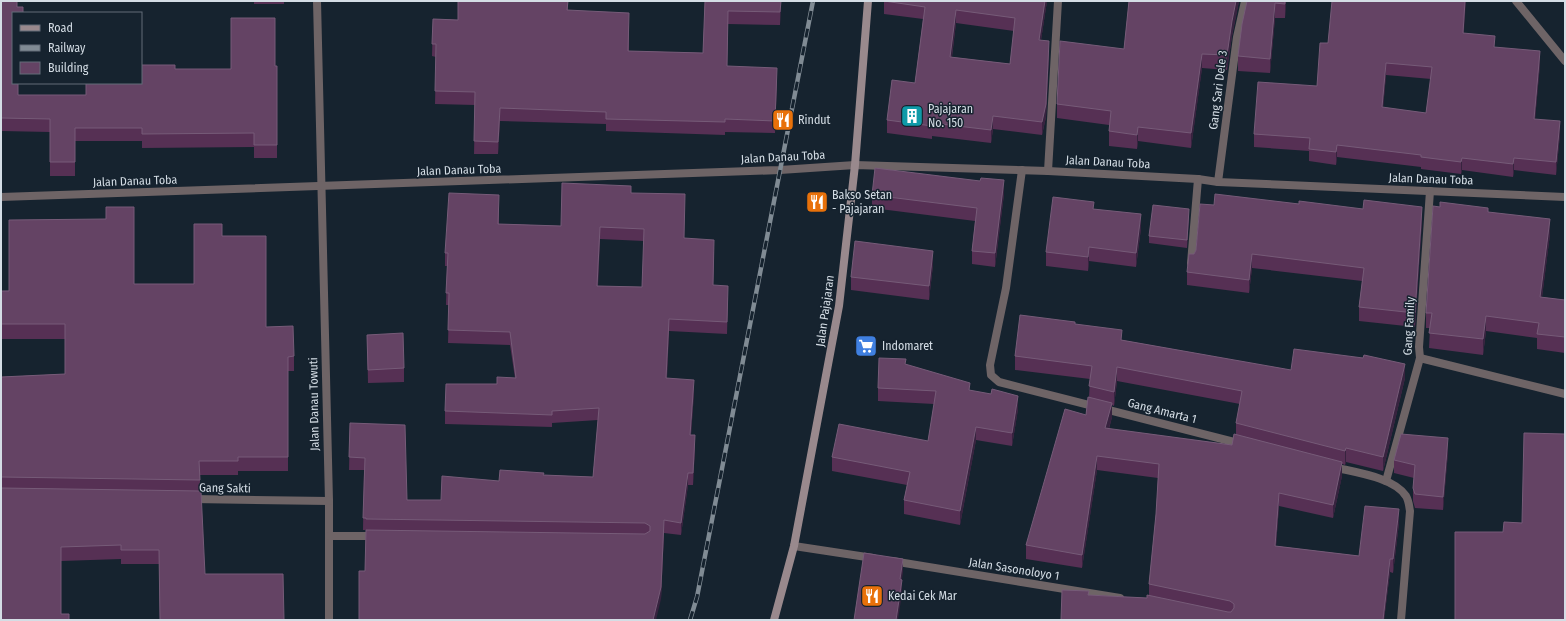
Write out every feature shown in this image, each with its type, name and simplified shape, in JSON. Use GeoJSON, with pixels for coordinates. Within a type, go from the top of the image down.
{"type":"FeatureCollection","features":[{"type":"Feature","properties":{"kind":"main road","name":"Jalan Pajajaran"},"geometry":{"type":"LineString","coordinates":[[774,620],[794,546],[839,306],[855,165],[868,1]]}},
{"type":"Feature","properties":{"kind":"street","name":"Jalan Danau Towuti"},"geometry":{"type":"LineString","coordinates":[[317,1],[328,501],[328,620]]}},
{"type":"Feature","properties":{"kind":"street"},"geometry":{"type":"LineString","coordinates":[[1048,171],[1058,1]]}},
{"type":"Feature","properties":{"kind":"street","name":"Gang Sari Dele 3"},"geometry":{"type":"LineString","coordinates":[[1218,182],[1237,37],[1245,1]]}},
{"type":"Feature","properties":{"kind":"street"},"geometry":{"type":"LineString","coordinates":[[1516,1],[1565,61]]}},
{"type":"Feature","properties":{"kind":"street","name":"Jalan Danau Toba"},"geometry":{"type":"LineString","coordinates":[[1,197],[780,170],[855,165],[1048,171],[1218,182],[1565,197]]}},
{"type":"Feature","properties":{"kind":"street","name":"Gang Amarta 1"},"geometry":{"type":"LineString","coordinates":[[1022,170],[1006,288],[990,365],[991,375],[999,382],[1246,445]]}},
{"type":"Feature","properties":{"kind":"street"},"geometry":{"type":"LineString","coordinates":[[1191,263],[1198,180]]}},
{"type":"Feature","properties":{"kind":"street","name":"Gang Family"},"geometry":{"type":"LineString","coordinates":[[1386,481],[1420,358],[1418,346],[1430,191]]}},
{"type":"Feature","properties":{"kind":"street"},"geometry":{"type":"LineString","coordinates":[[1420,358],[1565,394]]}},
{"type":"Feature","properties":{"kind":"street"},"geometry":{"type":"LineString","coordinates":[[1324,465],[1386,481],[1402,492],[1408,500],[1410,511],[1401,620]]}},
{"type":"Feature","properties":{"kind":"street","name":"Gang Sakti"},"geometry":{"type":"LineString","coordinates":[[185,499],[328,501]]}},
{"type":"Feature","properties":{"kind":"street"},"geometry":{"type":"LineString","coordinates":[[328,536],[384,537]]}},
{"type":"Feature","properties":{"kind":"street","name":"Jalan Sasonoloyo 1"},"geometry":{"type":"LineString","coordinates":[[794,546],[1130,599]]}},
{"type":"Feature","properties":{"kind":"building"},"geometry":{"type":"Polygon","coordinates":[[[1,1],[17,1],[17,7],[23,7],[23,12],[12,12],[12,84],[18,84],[18,95],[86,95],[86,84],[142,84],[142,65],[175,65],[175,69],[231,69],[231,18],[275,18],[275,66],[277,66],[277,145],[254,145],[254,133],[142,134],[142,128],[75,128],[75,162],[50,162],[50,119],[1,118],[1,1]]]}},
{"type":"Feature","properties":{"kind":"building"},"geometry":{"type":"Polygon","coordinates":[[[458,1],[568,1],[567,10],[629,13],[628,51],[703,53],[705,1],[781,1],[780,12],[728,11],[727,66],[777,68],[775,121],[725,119],[725,122],[606,119],[606,112],[500,108],[498,142],[474,141],[475,92],[435,91],[436,44],[432,44],[433,19],[458,20],[458,1]]]}},
{"type":"Feature","properties":{"kind":"building"},"geometry":{"type":"Polygon","coordinates":[[[884,1],[1045,1],[1039,40],[1049,41],[1046,104],[1042,122],[993,116],[991,130],[932,123],[932,126],[887,120],[892,80],[915,83],[925,7],[884,1]],[[956,10],[950,57],[1010,64],[1015,18],[956,10]]]}},
{"type":"Feature","properties":{"kind":"building"},"geometry":{"type":"Polygon","coordinates":[[[1129,1],[1236,1],[1227,55],[1202,54],[1191,133],[1138,127],[1137,135],[1109,131],[1111,111],[1057,104],[1060,41],[1124,49],[1129,1]]]}},
{"type":"Feature","properties":{"kind":"building"},"geometry":{"type":"Polygon","coordinates":[[[1247,1],[1285,1],[1285,4],[1275,3],[1270,59],[1238,56],[1242,24],[1247,1]]]}},
{"type":"Feature","properties":{"kind":"building"},"geometry":{"type":"Polygon","coordinates":[[[1332,1],[1465,1],[1463,33],[1495,36],[1494,47],[1540,51],[1534,119],[1560,121],[1556,162],[1514,158],[1513,164],[1462,158],[1461,162],[1421,157],[1421,155],[1337,145],[1336,152],[1309,149],[1310,138],[1254,134],[1258,82],[1317,86],[1320,43],[1328,43],[1332,1]],[[1386,63],[1382,107],[1426,113],[1432,67],[1386,63]]]}},
{"type":"Feature","properties":{"kind":"building"},"geometry":{"type":"Polygon","coordinates":[[[875,168],[980,181],[981,178],[1004,180],[995,253],[972,251],[977,208],[872,195],[875,168]]]}},
{"type":"Feature","properties":{"kind":"building"},"geometry":{"type":"Polygon","coordinates":[[[562,183],[631,186],[631,193],[685,194],[684,238],[714,240],[713,285],[728,286],[727,322],[669,319],[666,378],[694,380],[690,435],[695,435],[693,473],[688,473],[681,523],[664,520],[661,587],[653,620],[359,620],[359,571],[365,571],[366,530],[645,534],[650,531],[650,526],[645,523],[363,518],[365,458],[349,457],[350,423],[405,425],[407,500],[441,500],[442,476],[499,481],[500,470],[544,473],[543,475],[593,477],[599,408],[552,411],[552,415],[445,411],[446,384],[497,384],[497,377],[516,378],[510,332],[448,330],[449,293],[446,293],[448,253],[445,253],[449,193],[499,195],[498,224],[561,226],[562,183]],[[600,227],[597,286],[642,287],[644,229],[600,227]]]}},
{"type":"Feature","properties":{"kind":"building"},"geometry":{"type":"Polygon","coordinates":[[[1215,194],[1299,204],[1299,201],[1363,209],[1364,200],[1422,207],[1415,313],[1359,307],[1364,268],[1252,254],[1249,280],[1187,272],[1189,254],[1194,254],[1196,250],[1200,204],[1214,205],[1215,194]]]}},
{"type":"Feature","properties":{"kind":"building"},"geometry":{"type":"Polygon","coordinates":[[[1053,197],[1094,202],[1093,209],[1141,214],[1136,253],[1089,247],[1088,257],[1046,252],[1053,197]]]}},
{"type":"Feature","properties":{"kind":"building"},"geometry":{"type":"Polygon","coordinates":[[[1440,202],[1488,208],[1488,212],[1550,219],[1540,297],[1565,300],[1565,337],[1537,334],[1539,323],[1486,316],[1483,339],[1429,333],[1432,313],[1426,313],[1433,206],[1440,207],[1440,202]]]}},
{"type":"Feature","properties":{"kind":"building"},"geometry":{"type":"Polygon","coordinates":[[[1153,205],[1189,209],[1187,240],[1149,236],[1153,205]]]}},
{"type":"Feature","properties":{"kind":"building"},"geometry":{"type":"Polygon","coordinates":[[[106,207],[134,207],[134,284],[194,284],[194,224],[222,224],[222,236],[266,236],[266,327],[293,326],[294,356],[288,357],[288,457],[238,457],[238,461],[199,461],[200,480],[1,477],[1,377],[65,374],[65,324],[1,324],[1,291],[9,291],[9,220],[106,219],[106,207]]]}},
{"type":"Feature","properties":{"kind":"building"},"geometry":{"type":"Polygon","coordinates":[[[855,241],[933,251],[929,286],[851,277],[855,241]]]}},
{"type":"Feature","properties":{"kind":"building"},"geometry":{"type":"Polygon","coordinates":[[[1020,315],[1122,330],[1121,340],[1291,370],[1294,349],[1363,358],[1364,355],[1405,364],[1383,457],[1346,448],[1345,451],[1236,423],[1242,391],[1117,367],[1114,392],[1089,386],[1092,366],[1015,356],[1020,315]]]}},
{"type":"Feature","properties":{"kind":"building"},"geometry":{"type":"Polygon","coordinates":[[[403,333],[404,368],[368,370],[367,335],[403,333]]]}},
{"type":"Feature","properties":{"kind":"building"},"geometry":{"type":"Polygon","coordinates":[[[879,358],[906,359],[905,364],[970,383],[969,390],[991,394],[992,389],[1018,396],[1012,433],[976,427],[960,511],[904,500],[910,472],[832,457],[839,424],[928,441],[936,391],[878,388],[879,358]]]}},
{"type":"Feature","properties":{"kind":"building"},"geometry":{"type":"Polygon","coordinates":[[[1088,397],[1112,403],[1105,428],[1232,445],[1234,434],[1342,462],[1333,505],[1279,493],[1275,546],[1359,556],[1365,506],[1399,509],[1393,559],[1390,559],[1383,620],[1061,620],[1062,590],[1089,591],[1088,595],[1147,598],[1147,595],[1228,612],[1231,612],[1234,608],[1234,604],[1230,601],[1149,584],[1159,464],[1097,456],[1082,555],[1026,545],[1065,409],[1086,415],[1088,397]]]}},
{"type":"Feature","properties":{"kind":"building"},"geometry":{"type":"Polygon","coordinates":[[[1524,433],[1565,434],[1565,620],[1455,620],[1455,532],[1503,532],[1504,522],[1522,523],[1524,433]]]}},
{"type":"Feature","properties":{"kind":"building"},"geometry":{"type":"Polygon","coordinates":[[[1401,434],[1448,438],[1443,497],[1415,494],[1413,488],[1415,465],[1394,460],[1401,434]]]}},
{"type":"Feature","properties":{"kind":"building"},"geometry":{"type":"Polygon","coordinates":[[[1,488],[201,491],[205,574],[283,574],[284,620],[160,620],[159,550],[121,550],[121,545],[61,547],[61,614],[69,614],[69,620],[1,620],[1,488]]]}},
{"type":"Feature","properties":{"kind":"building"},"geometry":{"type":"Polygon","coordinates":[[[864,553],[903,559],[900,579],[902,580],[896,620],[854,620],[864,553]]]}},
{"type":"Feature","properties":{"kind":"railway"},"geometry":{"type":"LineString","coordinates":[[690,620],[697,597],[813,1]]}},
{"type":"Feature","properties":{"kind":"place","name":"Pajajaran No. 150"},"geometry":{"type":"Point","coordinates":[912,116]}},
{"type":"Feature","properties":{"kind":"place","name":"Rindut"},"geometry":{"type":"Point","coordinates":[783,120]}},
{"type":"Feature","properties":{"kind":"place","name":"Bakso Setan - Pajajaran"},"geometry":{"type":"Point","coordinates":[817,202]}},
{"type":"Feature","properties":{"kind":"place","name":"Indomaret"},"geometry":{"type":"Point","coordinates":[866,346]}},
{"type":"Feature","properties":{"kind":"place","name":"Kedai Cek Mar"},"geometry":{"type":"Point","coordinates":[872,596]}}]}
